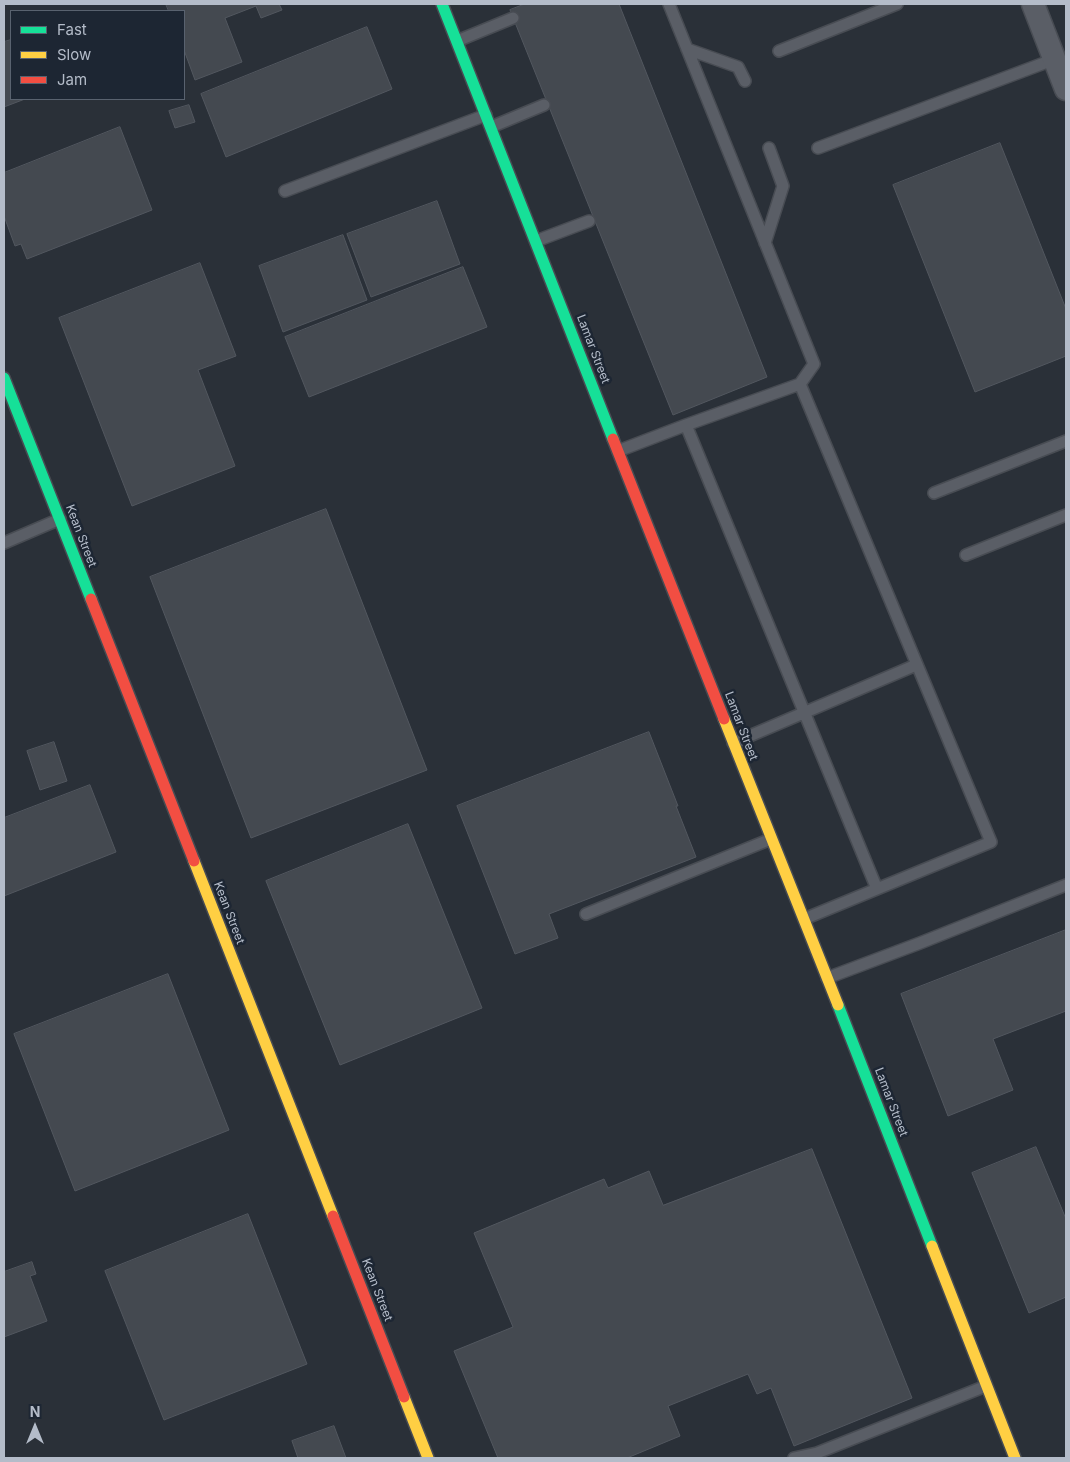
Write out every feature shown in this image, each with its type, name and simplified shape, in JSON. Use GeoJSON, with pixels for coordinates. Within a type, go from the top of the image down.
{"type":"FeatureCollection","features":[{"type":"Feature","properties":{"kind":"street","name":"Lamar Street"},"geometry":{"type":"LineString","coordinates":[[442,4],[1015,1458]]}},
{"type":"Feature","properties":{"kind":"street"},"geometry":{"type":"LineString","coordinates":[[1033,4],[1066,89]]}},
{"type":"Feature","properties":{"kind":"street","name":"Kean Street"},"geometry":{"type":"LineString","coordinates":[[4,378],[428,1458]]}},
{"type":"Feature","properties":{"kind":"lane"},"geometry":{"type":"LineString","coordinates":[[618,451],[800,384],[814,364],[669,4]]}},
{"type":"Feature","properties":{"kind":"lane"},"geometry":{"type":"LineString","coordinates":[[779,51],[897,4]]}},
{"type":"Feature","properties":{"kind":"lane"},"geometry":{"type":"LineString","coordinates":[[457,41],[513,18]]}},
{"type":"Feature","properties":{"kind":"lane"},"geometry":{"type":"LineString","coordinates":[[687,49],[738,67],[745,81]]}},
{"type":"Feature","properties":{"kind":"lane"},"geometry":{"type":"LineString","coordinates":[[818,148],[1055,59]]}},
{"type":"Feature","properties":{"kind":"lane"},"geometry":{"type":"LineString","coordinates":[[491,127],[544,105]]}},
{"type":"Feature","properties":{"kind":"lane"},"geometry":{"type":"LineString","coordinates":[[285,191],[486,114]]}},
{"type":"Feature","properties":{"kind":"lane"},"geometry":{"type":"LineString","coordinates":[[765,243],[783,186],[769,148]]}},
{"type":"Feature","properties":{"kind":"lane"},"geometry":{"type":"LineString","coordinates":[[536,241],[589,221]]}},
{"type":"Feature","properties":{"kind":"lane"},"geometry":{"type":"LineString","coordinates":[[800,384],[991,842],[804,919]]}},
{"type":"Feature","properties":{"kind":"lane"},"geometry":{"type":"LineString","coordinates":[[4,419],[18,414]]}},
{"type":"Feature","properties":{"kind":"lane"},"geometry":{"type":"LineString","coordinates":[[686,425],[877,889]]}},
{"type":"Feature","properties":{"kind":"lane"},"geometry":{"type":"LineString","coordinates":[[934,493],[1066,441]]}},
{"type":"Feature","properties":{"kind":"lane"},"geometry":{"type":"LineString","coordinates":[[966,555],[1066,515]]}},
{"type":"Feature","properties":{"kind":"lane"},"geometry":{"type":"LineString","coordinates":[[4,543],[60,519]]}},
{"type":"Feature","properties":{"kind":"lane"},"geometry":{"type":"LineString","coordinates":[[733,743],[916,665]]}},
{"type":"Feature","properties":{"kind":"lane"},"geometry":{"type":"LineString","coordinates":[[586,914],[771,839]]}},
{"type":"Feature","properties":{"kind":"lane"},"geometry":{"type":"LineString","coordinates":[[827,978],[1066,885]]}},
{"type":"Feature","properties":{"kind":"lane"},"geometry":{"type":"LineString","coordinates":[[794,1458],[817,1452],[986,1386]]}},
{"type":"Feature","properties":{"kind":"building"},"geometry":{"type":"Polygon","coordinates":[[[166,4],[279,4],[282,10],[261,18],[256,6],[225,18],[242,62],[195,80],[185,53],[185,10],[169,10],[166,4]]]}},
{"type":"Feature","properties":{"kind":"building"},"geometry":{"type":"Polygon","coordinates":[[[525,4],[619,4],[767,377],[673,415],[510,10],[525,4]]]}},
{"type":"Feature","properties":{"kind":"building"},"geometry":{"type":"Polygon","coordinates":[[[367,27],[392,89],[226,157],[201,94],[367,27]]]}},
{"type":"Feature","properties":{"kind":"building"},"geometry":{"type":"Polygon","coordinates":[[[10,40],[10,100],[22,100],[4,107],[4,42],[10,40]]]}},
{"type":"Feature","properties":{"kind":"building"},"geometry":{"type":"Polygon","coordinates":[[[189,105],[195,122],[175,128],[169,111],[189,105]]]}},
{"type":"Feature","properties":{"kind":"building"},"geometry":{"type":"Polygon","coordinates":[[[120,127],[152,210],[27,259],[21,244],[15,246],[4,216],[4,173],[120,127]]]}},
{"type":"Feature","properties":{"kind":"building"},"geometry":{"type":"Polygon","coordinates":[[[1000,143],[1066,309],[1066,356],[975,392],[893,185],[1000,143]]]}},
{"type":"Feature","properties":{"kind":"building"},"geometry":{"type":"Polygon","coordinates":[[[437,201],[460,264],[371,297],[347,234],[437,201]]]}},
{"type":"Feature","properties":{"kind":"building"},"geometry":{"type":"Polygon","coordinates":[[[343,235],[367,300],[283,332],[259,266],[343,235]]]}},
{"type":"Feature","properties":{"kind":"building"},"geometry":{"type":"Polygon","coordinates":[[[200,263],[236,356],[198,370],[235,466],[132,506],[59,318],[200,263]]]}},
{"type":"Feature","properties":{"kind":"building"},"geometry":{"type":"Polygon","coordinates":[[[463,267],[487,327],[309,397],[285,337],[463,267]]]}},
{"type":"Feature","properties":{"kind":"building"},"geometry":{"type":"Polygon","coordinates":[[[326,509],[427,770],[251,838],[150,577],[326,509]]]}},
{"type":"Feature","properties":{"kind":"building"},"geometry":{"type":"Polygon","coordinates":[[[649,732],[696,857],[549,914],[558,938],[515,954],[457,806],[649,732]]]}},
{"type":"Feature","properties":{"kind":"building"},"geometry":{"type":"Polygon","coordinates":[[[54,742],[67,781],[40,790],[27,751],[54,742]]]}},
{"type":"Feature","properties":{"kind":"building"},"geometry":{"type":"Polygon","coordinates":[[[90,785],[116,852],[4,896],[4,818],[90,785]]]}},
{"type":"Feature","properties":{"kind":"building"},"geometry":{"type":"Polygon","coordinates":[[[408,824],[482,1008],[340,1065],[266,881],[408,824]]]}},
{"type":"Feature","properties":{"kind":"building"},"geometry":{"type":"Polygon","coordinates":[[[1066,930],[1066,1011],[993,1039],[1013,1090],[948,1116],[901,994],[1066,930]]]}},
{"type":"Feature","properties":{"kind":"building"},"geometry":{"type":"Polygon","coordinates":[[[168,974],[229,1130],[75,1191],[14,1034],[168,974]]]}},
{"type":"Feature","properties":{"kind":"building"},"geometry":{"type":"Polygon","coordinates":[[[1036,1147],[1066,1219],[1066,1297],[1029,1313],[972,1173],[1036,1147]]]}},
{"type":"Feature","properties":{"kind":"building"},"geometry":{"type":"Polygon","coordinates":[[[812,1149],[912,1398],[794,1446],[771,1388],[757,1394],[748,1374],[668,1406],[680,1436],[627,1458],[498,1458],[454,1351],[513,1327],[474,1233],[604,1179],[608,1188],[649,1171],[663,1205],[812,1149]]]}},
{"type":"Feature","properties":{"kind":"building"},"geometry":{"type":"Polygon","coordinates":[[[248,1214],[307,1364],[164,1420],[105,1271],[248,1214]]]}},
{"type":"Feature","properties":{"kind":"building"},"geometry":{"type":"Polygon","coordinates":[[[32,1262],[36,1274],[30,1276],[47,1321],[4,1337],[4,1272],[32,1262]]]}},
{"type":"Feature","properties":{"kind":"building"},"geometry":{"type":"Polygon","coordinates":[[[334,1426],[346,1458],[298,1458],[292,1441],[334,1426]]]}},
{"type":"Feature","properties":{"kind":"traffic: fast"},"geometry":{"type":"LineString","coordinates":[[442,4],[613,439]]}},
{"type":"Feature","properties":{"kind":"traffic: fast"},"geometry":{"type":"LineString","coordinates":[[4,378],[91,599]]}},
{"type":"Feature","properties":{"kind":"traffic: fast"},"geometry":{"type":"LineString","coordinates":[[838,1005],[932,1246]]}},
{"type":"Feature","properties":{"kind":"traffic: slow"},"geometry":{"type":"LineString","coordinates":[[724,719],[838,1005]]}},
{"type":"Feature","properties":{"kind":"traffic: slow"},"geometry":{"type":"LineString","coordinates":[[194,861],[333,1216]]}},
{"type":"Feature","properties":{"kind":"traffic: slow"},"geometry":{"type":"LineString","coordinates":[[932,1246],[1015,1458]]}},
{"type":"Feature","properties":{"kind":"traffic: slow"},"geometry":{"type":"LineString","coordinates":[[404,1397],[428,1458]]}},
{"type":"Feature","properties":{"kind":"traffic: jam"},"geometry":{"type":"LineString","coordinates":[[613,439],[724,719]]}},
{"type":"Feature","properties":{"kind":"traffic: jam"},"geometry":{"type":"LineString","coordinates":[[91,599],[194,861]]}},
{"type":"Feature","properties":{"kind":"traffic: jam"},"geometry":{"type":"LineString","coordinates":[[333,1216],[404,1397]]}}]}
